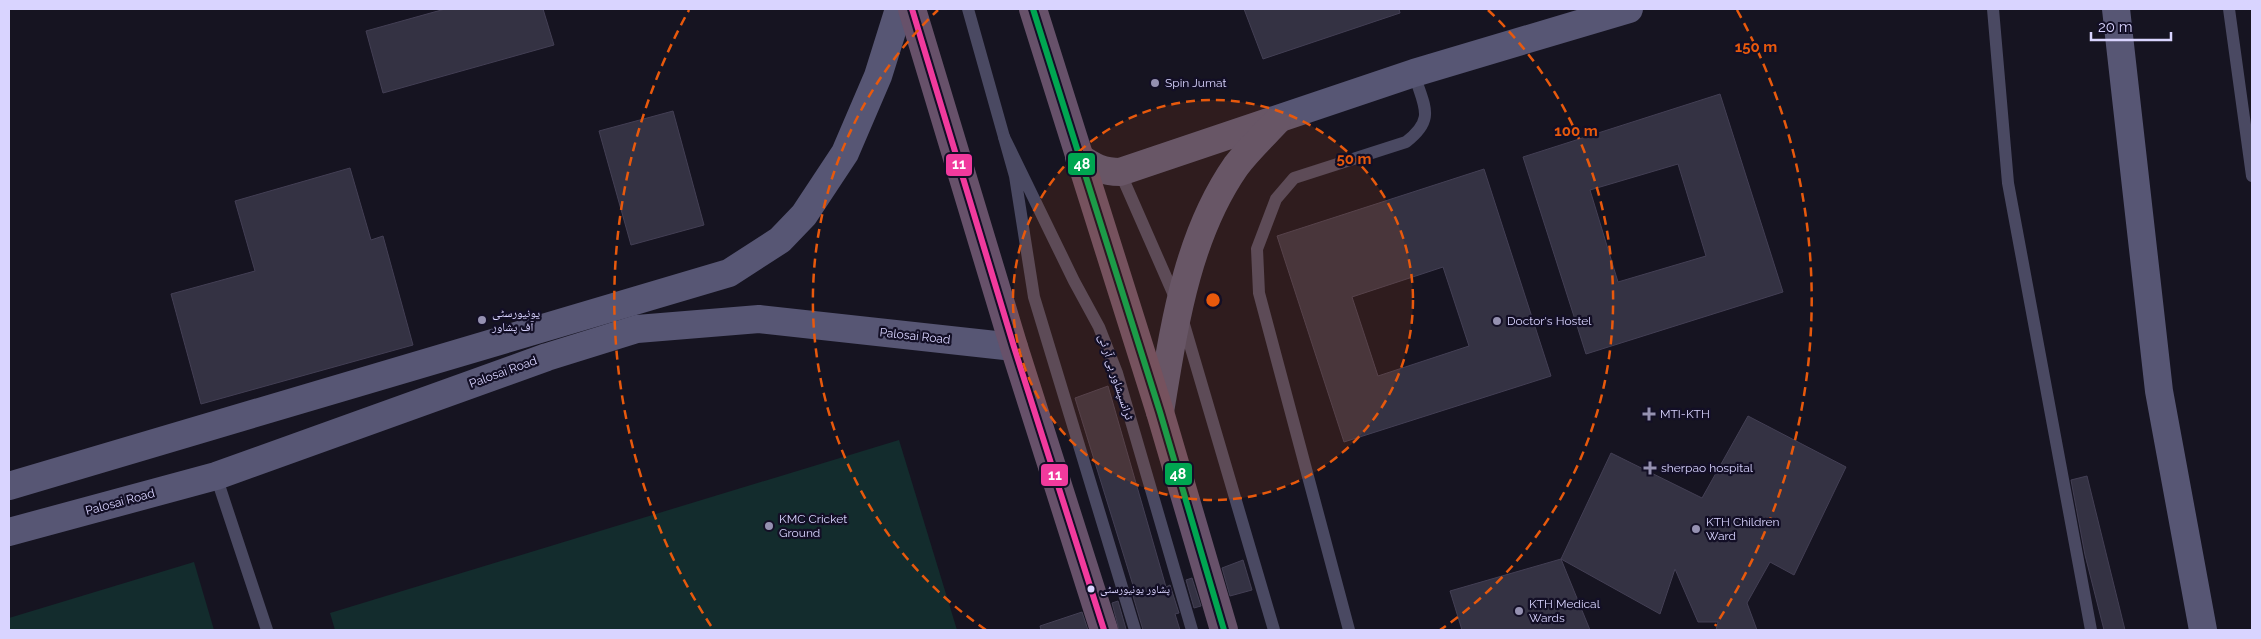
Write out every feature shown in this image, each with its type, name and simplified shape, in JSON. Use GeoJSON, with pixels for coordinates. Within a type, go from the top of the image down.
{"type":"FeatureCollection","features":[{"type":"Feature","properties":{"kind":"highway"},"geometry":{"type":"LineString","coordinates":[[912,9],[1014,347],[1104,630]]}},
{"type":"Feature","properties":{"kind":"highway"},"geometry":{"type":"LineString","coordinates":[[1033,9],[1160,412],[1224,630]]}},
{"type":"Feature","properties":{"kind":"street"},"geometry":{"type":"LineString","coordinates":[[9,486],[214,427],[729,273],[780,240],[804,215],[845,153],[878,76],[899,9]]}},
{"type":"Feature","properties":{"kind":"street"},"geometry":{"type":"LineString","coordinates":[[1079,157],[1095,168],[1106,172],[1120,172],[1414,73],[1629,9]]}},
{"type":"Feature","properties":{"kind":"street"},"geometry":{"type":"LineString","coordinates":[[2116,9],[2159,391],[2203,630]]}},
{"type":"Feature","properties":{"kind":"street"},"geometry":{"type":"LineString","coordinates":[[1160,412],[1178,306],[1205,224],[1236,167],[1252,146],[1282,117]]}},
{"type":"Feature","properties":{"kind":"street","name":"Palosai Road"},"geometry":{"type":"LineString","coordinates":[[9,532],[216,476],[547,357],[637,329],[759,319],[1014,347]]}},
{"type":"Feature","properties":{"kind":"street"},"geometry":{"type":"LineString","coordinates":[[538,329],[547,357]]}},
{"type":"Feature","properties":{"kind":"lane","name":"ٹرانسپشاور بی آر ٹی"},"geometry":{"type":"LineString","coordinates":[[968,9],[1015,176],[1034,296],[1135,630]]}},
{"type":"Feature","properties":{"kind":"lane"},"geometry":{"type":"LineString","coordinates":[[1993,9],[2008,184],[2091,630]]}},
{"type":"Feature","properties":{"kind":"lane"},"geometry":{"type":"LineString","coordinates":[[2229,9],[2252,176]]}},
{"type":"Feature","properties":{"kind":"lane"},"geometry":{"type":"LineString","coordinates":[[1349,630],[1259,293],[1257,250],[1276,199],[1294,178],[1406,142],[1421,131],[1426,117],[1414,73]]}},
{"type":"Feature","properties":{"kind":"lane","name":"ٹرانسپشاور بی آر ٹی"},"geometry":{"type":"LineString","coordinates":[[1004,137],[1074,281],[1099,327],[1117,373],[1192,630]]}},
{"type":"Feature","properties":{"kind":"lane"},"geometry":{"type":"LineString","coordinates":[[1120,172],[1178,306],[1274,630]]}},
{"type":"Feature","properties":{"kind":"lane"},"geometry":{"type":"LineString","coordinates":[[216,476],[267,630]]}},
{"type":"Feature","properties":{"kind":"green space","name":"KMC Cricket Ground"},"geometry":{"type":"Polygon","coordinates":[[[899,440],[957,630],[335,630],[330,613],[899,440]]]}},
{"type":"Feature","properties":{"kind":"green space"},"geometry":{"type":"Polygon","coordinates":[[[194,562],[214,630],[9,630],[9,618],[194,562]]]}},
{"type":"Feature","properties":{"kind":"building"},"geometry":{"type":"Polygon","coordinates":[[[445,9],[543,9],[554,45],[383,93],[366,31],[445,9]]]}},
{"type":"Feature","properties":{"kind":"building"},"geometry":{"type":"Polygon","coordinates":[[[1244,9],[1399,9],[1400,13],[1263,59],[1244,9]]]}},
{"type":"Feature","properties":{"kind":"building","name":"Doctor's Hostel"},"geometry":{"type":"Polygon","coordinates":[[[1720,94],[1783,292],[1586,354],[1523,157],[1720,94]],[[1678,164],[1590,190],[1618,282],[1706,256],[1678,164]]]}},
{"type":"Feature","properties":{"kind":"building"},"geometry":{"type":"Polygon","coordinates":[[[673,111],[704,225],[631,245],[599,131],[673,111]]]}},
{"type":"Feature","properties":{"kind":"building"},"geometry":{"type":"Polygon","coordinates":[[[350,168],[371,240],[383,236],[413,345],[201,404],[171,294],[255,271],[235,201],[350,168]]]}},
{"type":"Feature","properties":{"kind":"building","name":"Doctor's Hostel"},"geometry":{"type":"Polygon","coordinates":[[[1484,169],[1551,376],[1344,442],[1277,236],[1484,169]],[[1443,267],[1352,297],[1378,376],[1469,346],[1443,267]]]}},
{"type":"Feature","properties":{"kind":"building","name":"پشاور یونیورسٹی"},"geometry":{"type":"Polygon","coordinates":[[[1108,386],[1166,587],[1170,585],[1179,613],[1175,614],[1180,630],[1143,630],[1133,596],[1136,595],[1075,398],[1108,386]]]}},
{"type":"Feature","properties":{"kind":"building","name":"KTH Children Ward"},"geometry":{"type":"Polygon","coordinates":[[[1748,416],[1846,467],[1794,575],[1770,562],[1747,603],[1757,630],[1716,630],[1718,622],[1698,622],[1675,569],[1660,614],[1561,559],[1611,453],[1702,498],[1748,416]]]}},
{"type":"Feature","properties":{"kind":"building"},"geometry":{"type":"Polygon","coordinates":[[[2087,476],[2125,630],[2104,630],[2085,555],[2071,480],[2087,476]]]}},
{"type":"Feature","properties":{"kind":"building","name":"KTH Medical Wards"},"geometry":{"type":"Polygon","coordinates":[[[1561,559],[1590,630],[1462,630],[1450,591],[1561,559]]]}},
{"type":"Feature","properties":{"kind":"building"},"geometry":{"type":"Polygon","coordinates":[[[1243,560],[1252,590],[1230,596],[1222,568],[1243,560]]]}},
{"type":"Feature","properties":{"kind":"building"},"geometry":{"type":"Polygon","coordinates":[[[1192,578],[1201,606],[1194,608],[1186,580],[1192,578]]]}},
{"type":"Feature","properties":{"kind":"building"},"geometry":{"type":"Polygon","coordinates":[[[1118,601],[1126,629],[1123,630],[1119,630],[1112,603],[1118,601]]]}},
{"type":"Feature","properties":{"kind":"building"},"geometry":{"type":"Polygon","coordinates":[[[1082,612],[1088,630],[1041,630],[1040,626],[1082,612]]]}},
{"type":"Feature","properties":{"kind":"transit line","name":"11"},"geometry":{"type":"LineString","coordinates":[[912,9],[1014,347],[1104,630]]}},
{"type":"Feature","properties":{"kind":"transit line","name":"48"},"geometry":{"type":"LineString","coordinates":[[1033,9],[1160,412],[1224,630]]}},
{"type":"Feature","properties":{"kind":"place","name":"Spin Jumat"},"geometry":{"type":"Point","coordinates":[1155,83]}},
{"type":"Feature","properties":{"kind":"place","name":"یونیورسٹی آف پشاور"},"geometry":{"type":"Point","coordinates":[482,320]}},
{"type":"Feature","properties":{"kind":"place","name":"Doctor's Hostel"},"geometry":{"type":"Point","coordinates":[1497,321]}},
{"type":"Feature","properties":{"kind":"place","name":"MTI-KTH"},"geometry":{"type":"Point","coordinates":[1649,414]}},
{"type":"Feature","properties":{"kind":"place","name":"sherpao hospital"},"geometry":{"type":"Point","coordinates":[1650,468]}},
{"type":"Feature","properties":{"kind":"place","name":"KMC Cricket Ground"},"geometry":{"type":"Point","coordinates":[769,526]}},
{"type":"Feature","properties":{"kind":"place","name":"KTH Children Ward"},"geometry":{"type":"Point","coordinates":[1696,529]}},
{"type":"Feature","properties":{"kind":"place","name":"پشاور یونیورسٹی"},"geometry":{"type":"Point","coordinates":[1091,589]}},
{"type":"Feature","properties":{"kind":"place","name":"KTH Medical Wards"},"geometry":{"type":"Point","coordinates":[1519,611]}}]}
